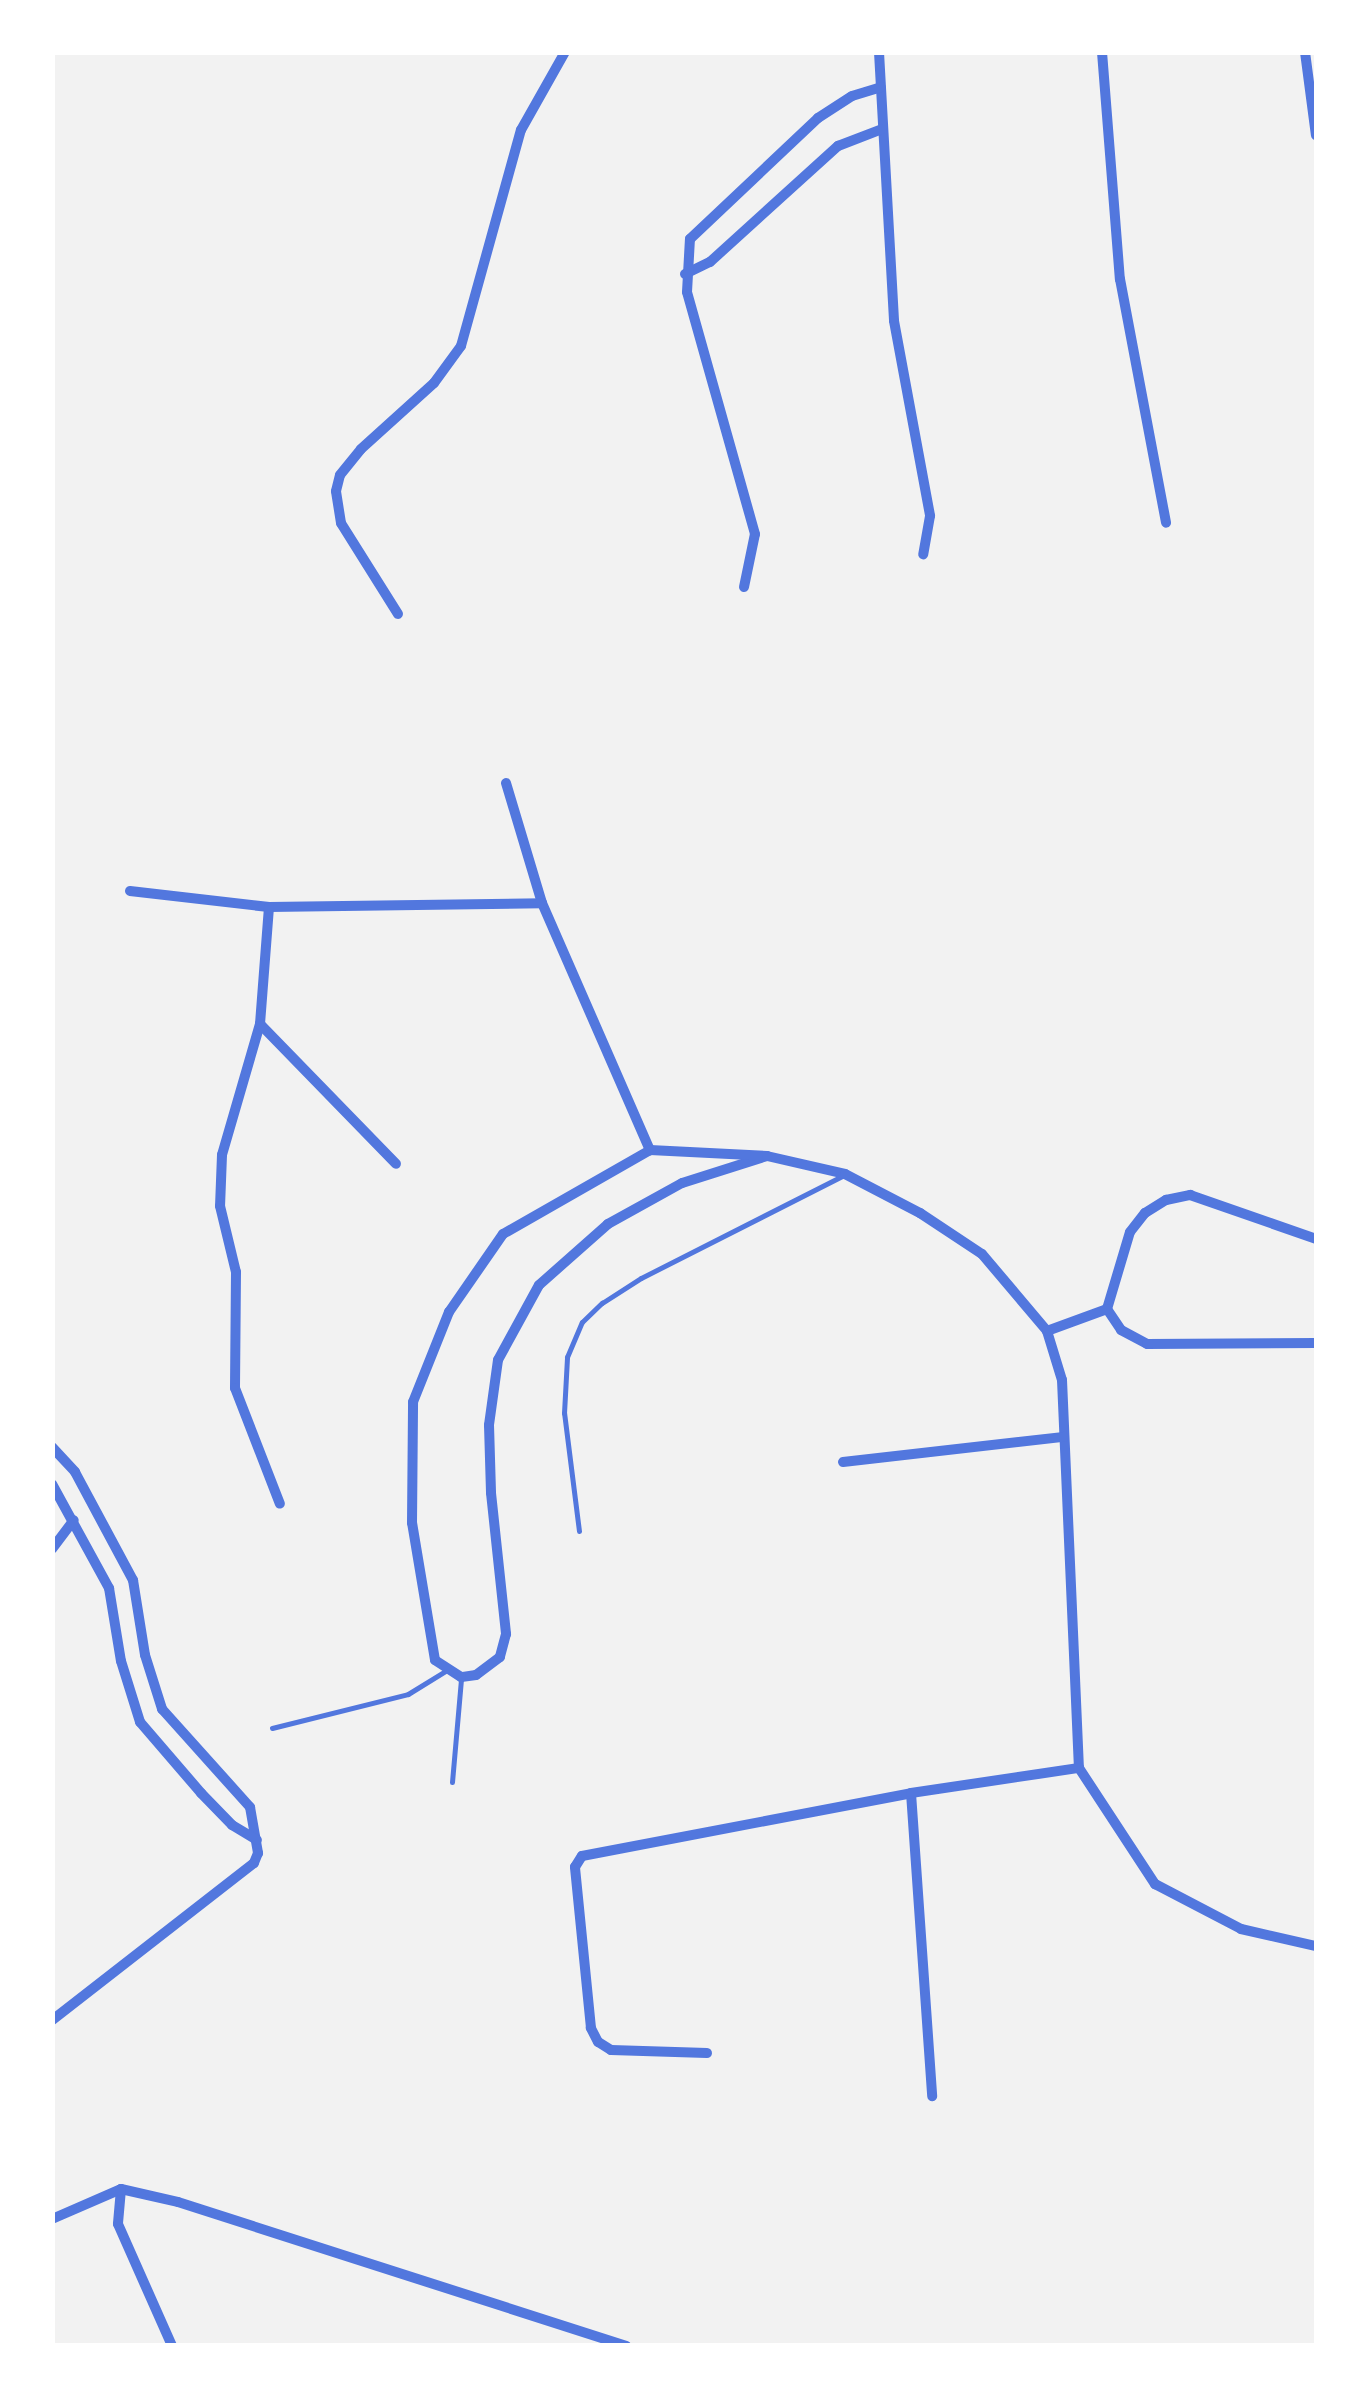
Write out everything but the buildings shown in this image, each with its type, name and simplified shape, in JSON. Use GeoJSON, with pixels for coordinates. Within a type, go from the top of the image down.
{"type":"FeatureCollection","features":[{"type":"Feature","properties":{"kind":"street"},"geometry":{"type":"LineString","coordinates":[[398,614],[341,523],[336,491],[340,475],[361,449],[434,383],[461,346],[521,130],[565,52]]}},
{"type":"Feature","properties":{"kind":"street"},"geometry":{"type":"LineString","coordinates":[[879,52],[894,322],[930,516],[922,554]]}},
{"type":"Feature","properties":{"kind":"street"},"geometry":{"type":"LineString","coordinates":[[1102,52],[1120,279],[1166,523]]}},
{"type":"Feature","properties":{"kind":"street"},"geometry":{"type":"LineString","coordinates":[[1305,52],[1316,135]]}},
{"type":"Feature","properties":{"kind":"street"},"geometry":{"type":"LineString","coordinates":[[744,587],[755,534],[685,274],[690,239],[818,118],[852,96],[880,87]]}},
{"type":"Feature","properties":{"kind":"street"},"geometry":{"type":"LineString","coordinates":[[685,274],[710,262],[838,146],[882,129]]}},
{"type":"Feature","properties":{"kind":"street"},"geometry":{"type":"LineString","coordinates":[[506,783],[542,903],[650,1150]]}},
{"type":"Feature","properties":{"kind":"street"},"geometry":{"type":"LineString","coordinates":[[130,891],[268,907],[542,903]]}},
{"type":"Feature","properties":{"kind":"street"},"geometry":{"type":"LineString","coordinates":[[268,907],[260,1024],[222,1155],[220,1206],[236,1272],[235,1388],[280,1504]]}},
{"type":"Feature","properties":{"kind":"street"},"geometry":{"type":"LineString","coordinates":[[260,1024],[396,1164]]}},
{"type":"Feature","properties":{"kind":"street"},"geometry":{"type":"LineString","coordinates":[[766,1156],[682,1183],[608,1224],[539,1284],[498,1360],[489,1426],[506,1634],[500,1656],[476,1675],[461,1677],[436,1660],[412,1523],[412,1402],[449,1312],[503,1234],[650,1150],[766,1156],[845,1174],[920,1213],[982,1254],[1047,1331],[1062,1380],[1079,1768],[1156,1884],[1241,1930],[1316,1946]]}},
{"type":"Feature","properties":{"kind":"street"},"geometry":{"type":"LineString","coordinates":[[1316,1238],[1190,1195],[1166,1200],[1145,1213],[1130,1232],[1107,1308],[1121,1330],[1146,1344],[1316,1343]]}},
{"type":"Feature","properties":{"kind":"street"},"geometry":{"type":"LineString","coordinates":[[1047,1331],[1107,1308]]}},
{"type":"Feature","properties":{"kind":"street"},"geometry":{"type":"LineString","coordinates":[[844,1462],[1064,1437]]}},
{"type":"Feature","properties":{"kind":"street"},"geometry":{"type":"LineString","coordinates":[[52,1447],[74,1472],[133,1580],[145,1655],[162,1709],[250,1807],[257,1840],[254,1863],[52,2020]]}},
{"type":"Feature","properties":{"kind":"street"},"geometry":{"type":"LineString","coordinates":[[52,1484],[109,1588],[120,1661],[140,1722],[201,1794],[232,1825],[257,1840]]}},
{"type":"Feature","properties":{"kind":"street"},"geometry":{"type":"LineString","coordinates":[[52,1549],[74,1520]]}},
{"type":"Feature","properties":{"kind":"street"},"geometry":{"type":"LineString","coordinates":[[707,2053],[611,2050],[598,2042],[591,2028],[574,1867],[582,1856],[912,1793],[1079,1768]]}},
{"type":"Feature","properties":{"kind":"street"},"geometry":{"type":"LineString","coordinates":[[912,1793],[932,2096]]}},
{"type":"Feature","properties":{"kind":"street"},"geometry":{"type":"LineString","coordinates":[[121,2189],[118,2224],[172,2346]]}},
{"type":"Feature","properties":{"kind":"street"},"geometry":{"type":"LineString","coordinates":[[52,2219],[121,2189],[178,2202],[626,2346]]}},
{"type":"Feature","properties":{"kind":"lane"},"geometry":{"type":"LineString","coordinates":[[580,1530],[564,1413],[567,1357],[582,1322],[602,1302],[641,1278],[845,1174]]}},
{"type":"Feature","properties":{"kind":"lane"},"geometry":{"type":"LineString","coordinates":[[272,1728],[408,1694],[447,1670]]}},
{"type":"Feature","properties":{"kind":"lane"},"geometry":{"type":"LineString","coordinates":[[452,1782],[461,1677]]}}]}
